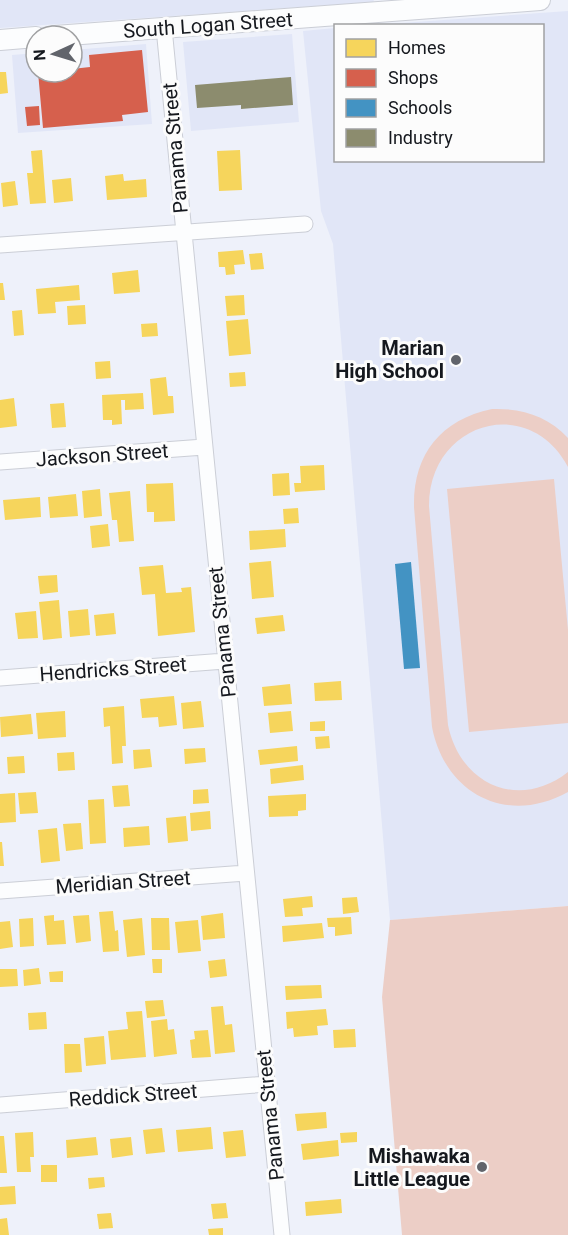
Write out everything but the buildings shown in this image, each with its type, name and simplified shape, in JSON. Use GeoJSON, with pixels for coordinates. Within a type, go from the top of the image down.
{"type":"FeatureCollection","features":[{"type":"Feature","properties":{"kind":"street","name":"South Logan Street"},"geometry":{"type":"LineString","coordinates":[[84,34],[540,0]]}},
{"type":"Feature","properties":{"kind":"street","name":"Panama Street"},"geometry":{"type":"LineString","coordinates":[[164,28],[282,1235]]}},
{"type":"Feature","properties":{"kind":"street"},"geometry":{"type":"LineString","coordinates":[[0,40],[24,38]]}},
{"type":"Feature","properties":{"kind":"street"},"geometry":{"type":"LineString","coordinates":[[0,245],[305,224]]}},
{"type":"Feature","properties":{"kind":"street","name":"Jackson Street"},"geometry":{"type":"LineString","coordinates":[[0,462],[204,447]]}},
{"type":"Feature","properties":{"kind":"street","name":"Hendricks Street"},"geometry":{"type":"LineString","coordinates":[[0,678],[225,661]]}},
{"type":"Feature","properties":{"kind":"street","name":"Meridian Street"},"geometry":{"type":"LineString","coordinates":[[0,891],[246,873]]}},
{"type":"Feature","properties":{"kind":"street","name":"Reddick Street"},"geometry":{"type":"LineString","coordinates":[[0,1105],[267,1084]]}},
{"type":"Feature","properties":{"kind":"shaded area"},"geometry":{"type":"Polygon","coordinates":[[[0,0],[374,0],[373,2],[57,24],[24,24],[24,26],[0,28],[0,0]]]}},
{"type":"Feature","properties":{"kind":"shaded area","name":"Marian High School"},"geometry":{"type":"Polygon","coordinates":[[[568,11],[568,906],[390,920],[333,244],[321,211],[303,31],[334,28],[334,162],[544,162],[544,24],[388,24],[568,11]]]}},
{"type":"Feature","properties":{"kind":"shaded area"},"geometry":{"type":"Polygon","coordinates":[[[292,34],[299,122],[191,131],[183,42],[292,34]]]}},
{"type":"Feature","properties":{"kind":"shaded area"},"geometry":{"type":"Polygon","coordinates":[[[146,44],[152,124],[18,133],[12,55],[24,54],[24,84],[84,84],[84,49],[146,44]]]}},
{"type":"Feature","properties":{"kind":"shaded area"},"geometry":{"type":"Polygon","coordinates":[[[492,409],[513,410],[533,415],[552,424],[568,438],[568,467],[551,444],[530,430],[507,425],[484,427],[463,437],[445,454],[433,477],[429,506],[448,725],[455,746],[465,763],[478,776],[494,785],[511,790],[530,789],[549,784],[568,772],[568,792],[545,802],[523,806],[502,804],[482,797],[465,786],[450,770],[439,750],[432,727],[414,507],[418,471],[433,443],[444,431],[458,422],[492,409]]]}},
{"type":"Feature","properties":{"kind":"shaded area"},"geometry":{"type":"Polygon","coordinates":[[[554,479],[568,630],[568,723],[469,732],[447,489],[554,479]]]}},
{"type":"Feature","properties":{"kind":"shaded area","name":"Mishawaka Little League"},"geometry":{"type":"Polygon","coordinates":[[[568,906],[568,1235],[402,1235],[382,997],[390,920],[568,906]]]}},
{"type":"Feature","properties":{"kind":"place","name":"Marian High School"},"geometry":{"type":"Point","coordinates":[456,360]}},
{"type":"Feature","properties":{"kind":"place","name":"Mishawaka Little League"},"geometry":{"type":"Point","coordinates":[482,1167]}}]}
